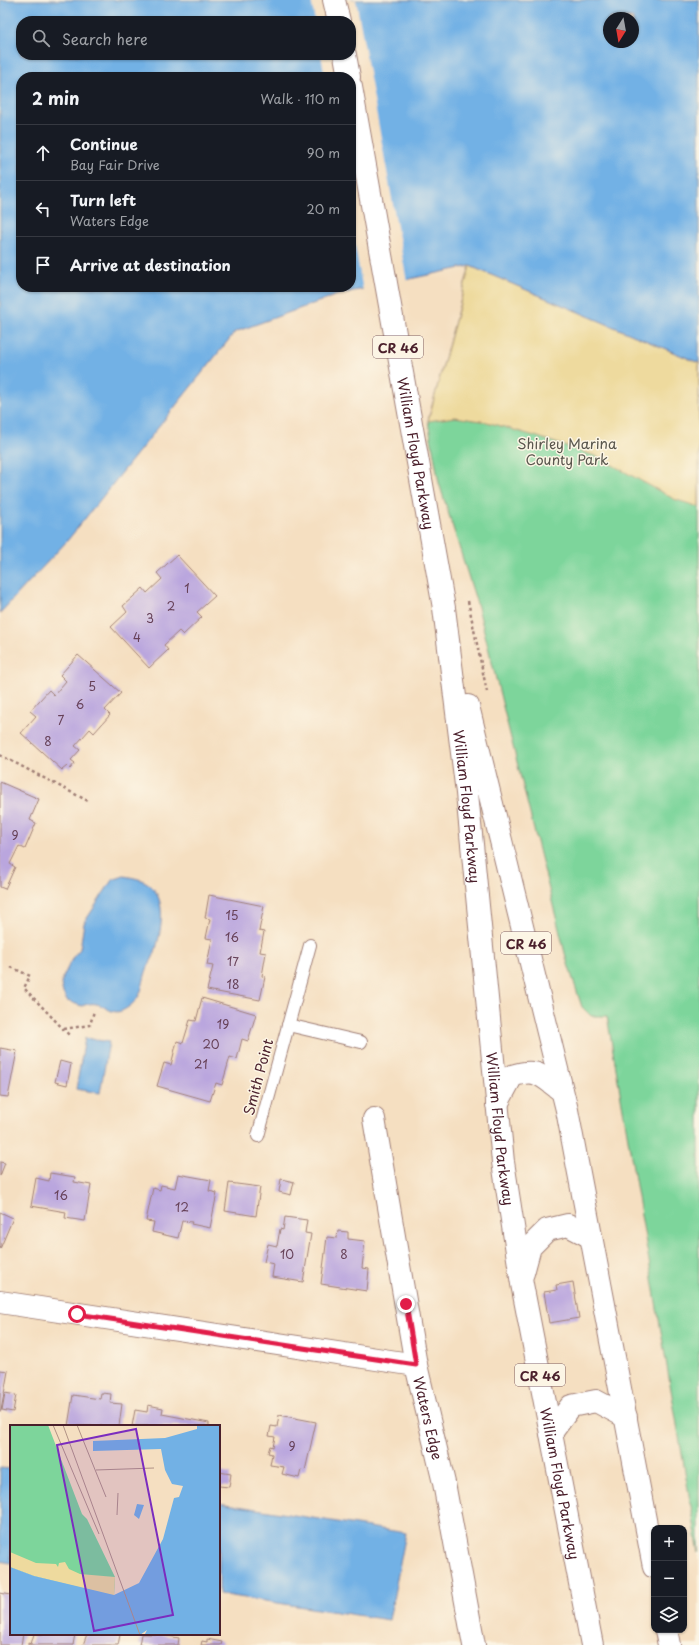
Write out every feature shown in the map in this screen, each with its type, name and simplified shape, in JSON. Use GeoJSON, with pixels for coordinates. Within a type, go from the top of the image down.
{"type":"FeatureCollection","features":[{"type":"Feature","properties":{"kind":"main road"},"geometry":{"type":"LineString","coordinates":[[334,0],[338,16]]}},
{"type":"Feature","properties":{"kind":"main road"},"geometry":{"type":"LineString","coordinates":[[346,60],[348,72]]}},
{"type":"Feature","properties":{"kind":"main road","name":"William Floyd Parkway"},"geometry":{"type":"LineString","coordinates":[[356,115],[444,608],[467,793],[503,1162],[522,1278],[592,1645]]}},
{"type":"Feature","properties":{"kind":"main road","name":"William Floyd Parkway"},"geometry":{"type":"LineString","coordinates":[[444,608],[562,1092],[653,1561]]}},
{"type":"Feature","properties":{"kind":"main road"},"geometry":{"type":"LineString","coordinates":[[497,1104],[512,1076],[525,1071],[536,1072],[562,1092]]}},
{"type":"Feature","properties":{"kind":"main road","name":"Waters Edge"},"geometry":{"type":"LineString","coordinates":[[374,1119],[416,1365],[444,1483],[474,1645]]}},
{"type":"Feature","properties":{"kind":"main road"},"geometry":{"type":"LineString","coordinates":[[522,1278],[530,1247],[547,1230],[568,1225],[591,1236]]}},
{"type":"Feature","properties":{"kind":"main road"},"geometry":{"type":"LineString","coordinates":[[0,1302],[416,1365]]}},
{"type":"Feature","properties":{"kind":"main road"},"geometry":{"type":"LineString","coordinates":[[551,1433],[571,1406],[596,1401],[626,1417]]}},
{"type":"Feature","properties":{"kind":"main road"},"geometry":{"type":"LineString","coordinates":[[667,1633],[669,1645]]}},
{"type":"Feature","properties":{"kind":"lane","name":"Smith Point"},"geometry":{"type":"LineString","coordinates":[[258,1136],[310,945]]}},
{"type":"Feature","properties":{"kind":"lane","name":"Smith Point"},"geometry":{"type":"LineString","coordinates":[[288,1025],[360,1042]]}},
{"type":"Feature","properties":{"kind":"path"},"geometry":{"type":"LineString","coordinates":[[0,755],[88,801]]}},
{"type":"Feature","properties":{"kind":"path"},"geometry":{"type":"LineString","coordinates":[[11,967],[30,976],[24,988],[69,1035]]}},
{"type":"Feature","properties":{"kind":"path"},"geometry":{"type":"LineString","coordinates":[[63,1029],[90,1025],[94,1011]]}},
{"type":"Feature","properties":{"kind":"green space","name":"Shirley Marina County Park"},"geometry":{"type":"Polygon","coordinates":[[[470,266],[699,363],[699,1553],[607,1016],[591,1016],[582,1007],[567,961],[478,607],[439,483],[428,421],[470,266]]]}},
{"type":"Feature","properties":{"kind":"sand"},"geometry":{"type":"Polygon","coordinates":[[[470,266],[699,363],[699,507],[674,499],[598,457],[538,437],[487,422],[455,417],[428,421],[470,266]]]}},
{"type":"Feature","properties":{"kind":"water"},"geometry":{"type":"Polygon","coordinates":[[[0,0],[699,0],[699,363],[470,266],[356,291],[356,72],[16,72],[16,292],[349,292],[235,332],[67,541],[0,613],[0,0]]]}},
{"type":"Feature","properties":{"kind":"water"},"geometry":{"type":"Polygon","coordinates":[[[124,876],[139,879],[149,884],[157,894],[160,901],[161,927],[154,955],[147,969],[141,992],[136,1000],[127,1008],[115,1012],[96,1004],[82,1006],[67,1001],[61,984],[73,957],[80,949],[84,923],[112,880],[124,876]]]}},
{"type":"Feature","properties":{"kind":"water"},"geometry":{"type":"Polygon","coordinates":[[[85,1038],[109,1042],[100,1093],[76,1089],[85,1038]]]}},
{"type":"Feature","properties":{"kind":"water"},"geometry":{"type":"Polygon","coordinates":[[[0,1468],[10,1469],[10,1563],[0,1561],[0,1468]]]}},
{"type":"Feature","properties":{"kind":"water"},"geometry":{"type":"Polygon","coordinates":[[[220,1503],[406,1533],[389,1620],[220,1594],[220,1503]]]}},
{"type":"Feature","properties":{"kind":"pier"},"geometry":{"type":"Polygon","coordinates":[[[311,0],[356,0],[407,282],[363,291],[356,251],[356,72],[324,72],[322,60],[356,60],[356,16],[314,16],[311,0]]]}},
{"type":"Feature","properties":{"kind":"building"},"geometry":{"type":"Polygon","coordinates":[[[177,555],[215,596],[197,612],[202,617],[183,635],[179,631],[164,645],[168,650],[149,668],[111,627],[127,612],[123,606],[143,588],[147,593],[162,579],[157,573],[177,555]]]}},
{"type":"Feature","properties":{"kind":"building"},"geometry":{"type":"Polygon","coordinates":[[[78,655],[121,693],[105,710],[110,715],[94,733],[90,729],[75,746],[80,750],[71,760],[75,763],[70,769],[67,766],[62,770],[21,733],[36,716],[30,711],[49,690],[54,695],[66,681],[60,675],[78,655]]]}},
{"type":"Feature","properties":{"kind":"building"},"geometry":{"type":"Polygon","coordinates":[[[0,782],[39,799],[30,820],[36,823],[25,849],[19,846],[10,864],[15,867],[5,889],[0,887],[0,782]]]}},
{"type":"Feature","properties":{"kind":"building"},"geometry":{"type":"Polygon","coordinates":[[[209,895],[264,906],[259,931],[264,932],[260,952],[266,953],[262,976],[265,977],[260,1000],[207,990],[213,966],[207,965],[212,939],[206,938],[210,919],[205,918],[209,895]]]}},
{"type":"Feature","properties":{"kind":"building"},"geometry":{"type":"Polygon","coordinates":[[[202,998],[256,1014],[248,1041],[242,1039],[237,1059],[230,1057],[222,1085],[216,1083],[210,1101],[157,1086],[164,1063],[171,1065],[177,1041],[183,1043],[190,1020],[196,1021],[202,998]]]}},
{"type":"Feature","properties":{"kind":"building"},"geometry":{"type":"Polygon","coordinates":[[[0,1048],[17,1051],[8,1097],[0,1096],[0,1048]]]}},
{"type":"Feature","properties":{"kind":"building"},"geometry":{"type":"Polygon","coordinates":[[[60,1061],[71,1064],[67,1085],[55,1082],[60,1061]]]}},
{"type":"Feature","properties":{"kind":"building"},"geometry":{"type":"Polygon","coordinates":[[[0,1162],[5,1163],[0,1176],[0,1162]]]}},
{"type":"Feature","properties":{"kind":"building"},"geometry":{"type":"Polygon","coordinates":[[[50,1173],[75,1177],[74,1182],[91,1185],[85,1221],[65,1218],[66,1212],[31,1206],[36,1178],[49,1181],[50,1173]]]}},
{"type":"Feature","properties":{"kind":"building"},"geometry":{"type":"Polygon","coordinates":[[[178,1174],[211,1180],[209,1191],[217,1193],[210,1228],[191,1224],[192,1222],[182,1221],[178,1238],[152,1232],[154,1222],[146,1221],[153,1188],[160,1190],[161,1185],[175,1188],[178,1174]]]}},
{"type":"Feature","properties":{"kind":"building"},"geometry":{"type":"Polygon","coordinates":[[[281,1179],[294,1182],[291,1195],[279,1192],[281,1179]]]}},
{"type":"Feature","properties":{"kind":"building"},"geometry":{"type":"Polygon","coordinates":[[[229,1183],[260,1187],[256,1216],[225,1211],[229,1183]]]}},
{"type":"Feature","properties":{"kind":"building"},"geometry":{"type":"Polygon","coordinates":[[[0,1212],[13,1218],[0,1249],[0,1212]]]}},
{"type":"Feature","properties":{"kind":"building"},"geometry":{"type":"Polygon","coordinates":[[[285,1217],[307,1220],[305,1233],[311,1234],[303,1282],[272,1277],[274,1264],[264,1262],[268,1244],[277,1246],[280,1229],[283,1230],[285,1217]]]}},
{"type":"Feature","properties":{"kind":"building"},"geometry":{"type":"Polygon","coordinates":[[[338,1231],[348,1232],[348,1239],[365,1241],[362,1268],[369,1269],[367,1291],[321,1284],[327,1237],[337,1238],[338,1231]]]}},
{"type":"Feature","properties":{"kind":"building"},"geometry":{"type":"Polygon","coordinates":[[[573,1282],[579,1318],[549,1323],[544,1292],[557,1290],[556,1285],[573,1282]]]}},
{"type":"Feature","properties":{"kind":"building"},"geometry":{"type":"Polygon","coordinates":[[[0,1370],[8,1371],[1,1411],[0,1411],[0,1370]]]}},
{"type":"Feature","properties":{"kind":"building"},"geometry":{"type":"Polygon","coordinates":[[[5,1393],[16,1395],[13,1412],[2,1410],[5,1393]]]}},
{"type":"Feature","properties":{"kind":"building"},"geometry":{"type":"Polygon","coordinates":[[[101,1393],[111,1394],[110,1403],[122,1404],[119,1425],[68,1425],[73,1395],[100,1399],[101,1393]]]}},
{"type":"Feature","properties":{"kind":"building"},"geometry":{"type":"Polygon","coordinates":[[[148,1405],[163,1408],[162,1414],[209,1423],[209,1425],[132,1425],[135,1410],[147,1412],[148,1405]]]}},
{"type":"Feature","properties":{"kind":"building"},"geometry":{"type":"Polygon","coordinates":[[[279,1415],[316,1422],[305,1471],[301,1470],[299,1478],[282,1474],[284,1467],[270,1465],[272,1454],[268,1453],[270,1446],[273,1447],[275,1437],[269,1436],[271,1426],[277,1427],[279,1415]]]}},
{"type":"Feature","properties":{"kind":"building"},"geometry":{"type":"Polygon","coordinates":[[[220,1472],[231,1474],[229,1487],[220,1486],[220,1472]]]}},
{"type":"Feature","properties":{"kind":"building"},"geometry":{"type":"Polygon","coordinates":[[[0,1593],[10,1595],[10,1635],[23,1635],[21,1645],[0,1645],[0,1593]]]}},
{"type":"Feature","properties":{"kind":"building"},"geometry":{"type":"Polygon","coordinates":[[[34,1635],[75,1635],[73,1645],[28,1645],[28,1643],[31,1644],[34,1635]]]}},
{"type":"Feature","properties":{"kind":"building"},"geometry":{"type":"Polygon","coordinates":[[[87,1635],[120,1635],[118,1645],[83,1645],[87,1635]]]}},
{"type":"Feature","properties":{"kind":"building"},"geometry":{"type":"Polygon","coordinates":[[[141,1635],[162,1635],[179,1638],[178,1645],[139,1645],[141,1635]]]}},
{"type":"Feature","properties":{"kind":"building"},"geometry":{"type":"Polygon","coordinates":[[[207,1639],[222,1642],[221,1645],[201,1645],[202,1641],[207,1642],[207,1639]]]}},
{"type":"Feature","properties":{"kind":"route"},"geometry":{"type":"LineString","coordinates":[[77,1314],[416,1365],[406,1304]]}}]}
